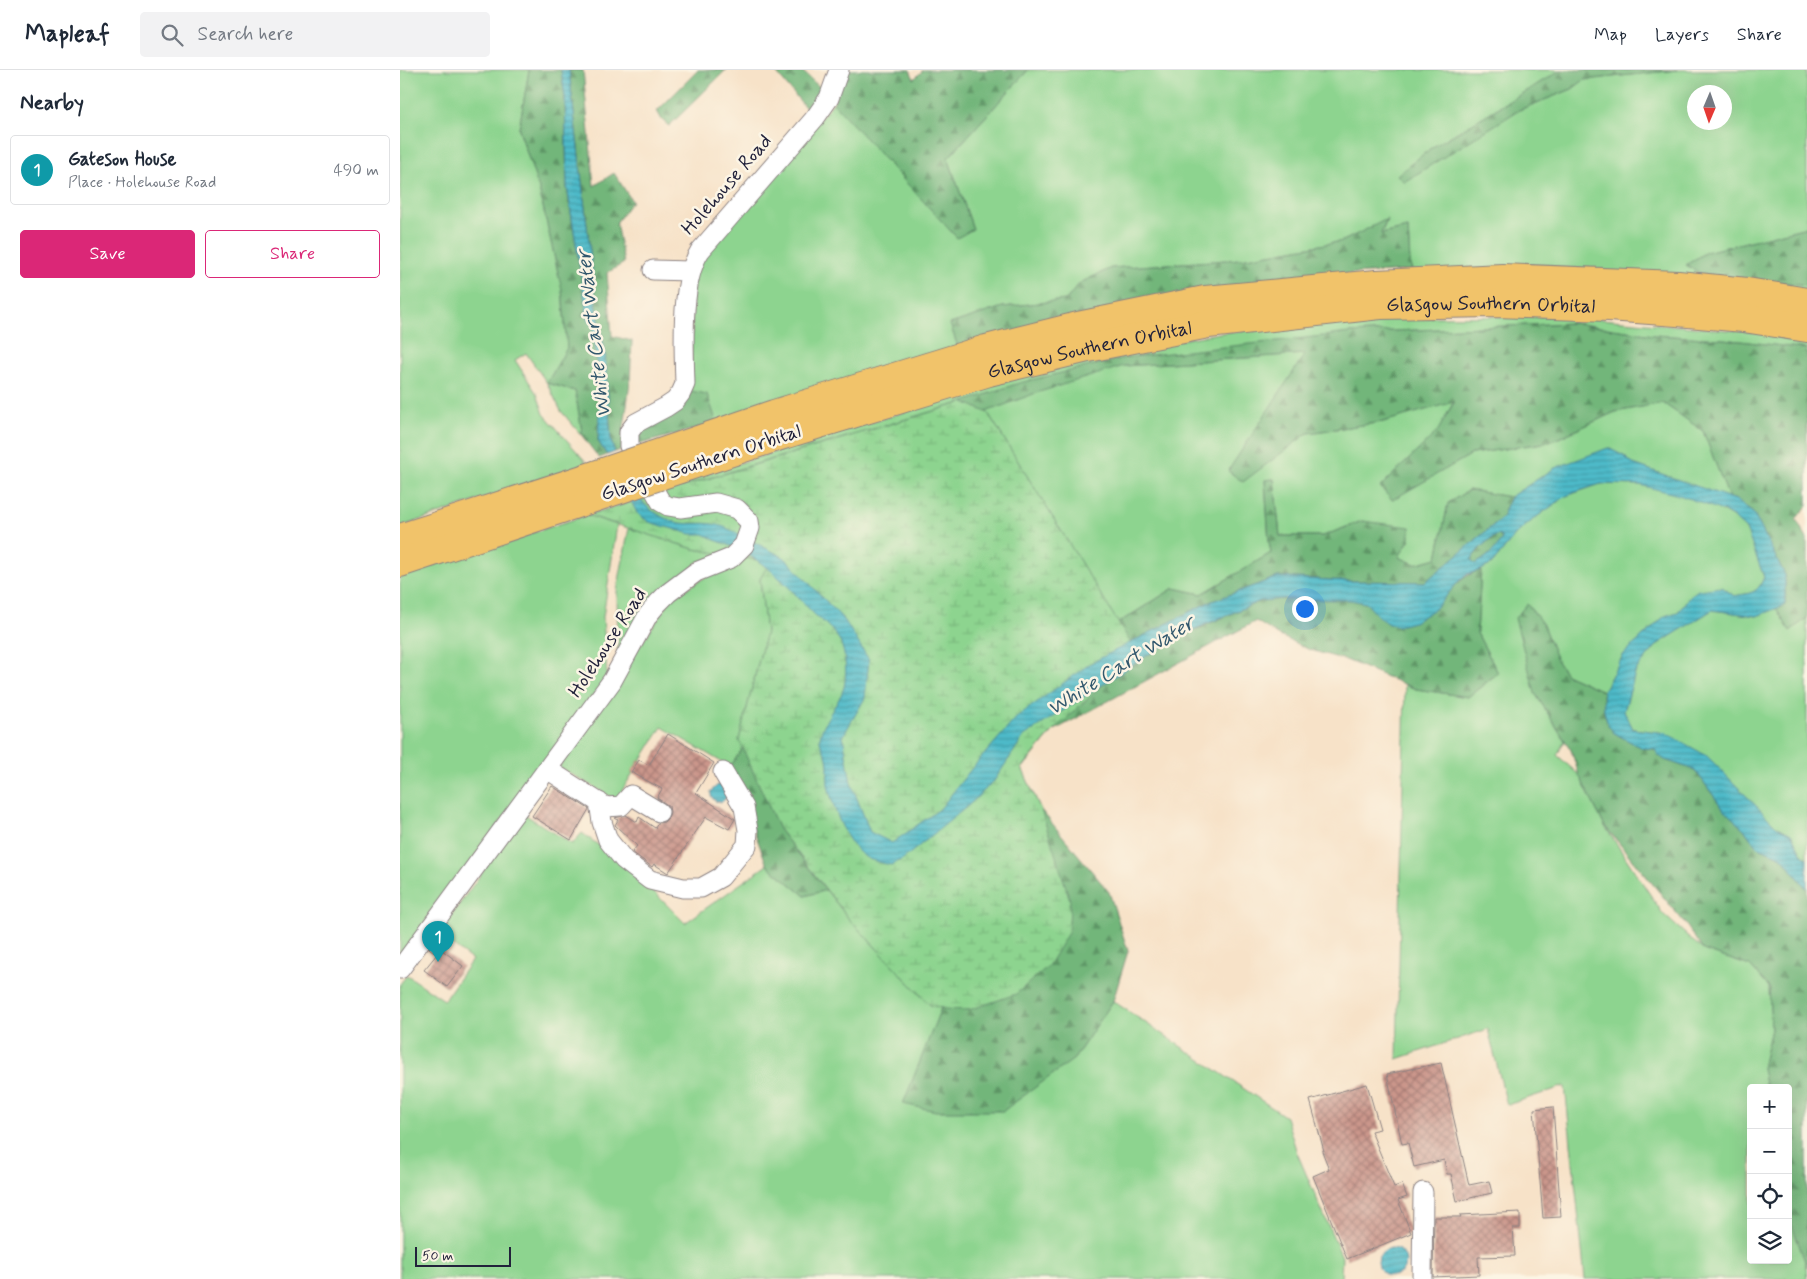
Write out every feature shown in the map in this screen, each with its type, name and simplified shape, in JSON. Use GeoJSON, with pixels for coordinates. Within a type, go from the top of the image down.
{"type":"FeatureCollection","features":[{"type":"Feature","properties":{"kind":"highway","name":"Glasgow Southern Orbital"},"geometry":{"type":"LineString","coordinates":[[400,563],[587,489],[655,466],[774,414],[986,348],[1078,326],[1205,300],[1377,284],[1502,278],[1678,286],[1747,292],[1807,302]]}},
{"type":"Feature","properties":{"kind":"highway","name":"Glasgow Southern Orbital"},"geometry":{"type":"LineString","coordinates":[[655,466],[777,437],[989,372],[1088,348],[1208,324],[1380,305],[1495,303],[1609,307],[1677,312],[1744,318],[1807,328]]}},
{"type":"Feature","properties":{"kind":"highway","name":"Glasgow Southern Orbital"},"geometry":{"type":"LineString","coordinates":[[400,538],[587,489]]}},
{"type":"Feature","properties":{"kind":"street","name":"Holehouse Road"},"geometry":{"type":"LineString","coordinates":[[400,969],[612,681],[648,615],[668,593],[696,572],[731,558],[744,545],[750,528],[749,521],[738,509],[716,503],[680,508],[668,506],[661,502],[629,446],[629,432],[632,426],[675,401],[685,384],[686,303],[690,271],[694,259],[815,118],[829,98],[839,70]]}},
{"type":"Feature","properties":{"kind":"street"},"geometry":{"type":"LineString","coordinates":[[653,270],[690,271]]}},
{"type":"Feature","properties":{"kind":"street"},"geometry":{"type":"LineString","coordinates":[[547,769],[606,807],[621,806],[631,795],[659,812]]}},
{"type":"Feature","properties":{"kind":"street"},"geometry":{"type":"LineString","coordinates":[[599,802],[608,840],[624,860],[650,880],[683,888],[701,888],[722,877],[746,844],[748,830],[744,807],[723,772]]}},
{"type":"Feature","properties":{"kind":"street"},"geometry":{"type":"LineString","coordinates":[[1422,1279],[1423,1192]]}},
{"type":"Feature","properties":{"kind":"green space"},"geometry":{"type":"Polygon","coordinates":[[[400,70],[529,70],[519,129],[539,189],[562,290],[567,348],[547,383],[526,353],[515,360],[537,394],[544,414],[587,463],[400,527],[400,70]]]}},
{"type":"Feature","properties":{"kind":"green space"},"geometry":{"type":"Polygon","coordinates":[[[529,70],[561,70],[565,97],[567,187],[588,320],[593,326],[600,394],[598,441],[607,455],[599,458],[583,437],[575,391],[547,383],[567,348],[562,290],[539,189],[519,129],[529,70]]]}},
{"type":"Feature","properties":{"kind":"green space"},"geometry":{"type":"Polygon","coordinates":[[[569,70],[583,70],[594,186],[614,173],[632,201],[616,223],[624,263],[607,273],[612,336],[632,341],[630,382],[621,450],[615,452],[611,441],[605,353],[596,303],[569,70]]]}},
{"type":"Feature","properties":{"kind":"green space"},"geometry":{"type":"Polygon","coordinates":[[[698,70],[726,70],[669,126],[662,120],[657,111],[698,70]]]}},
{"type":"Feature","properties":{"kind":"green space"},"geometry":{"type":"Polygon","coordinates":[[[774,70],[801,70],[825,92],[810,113],[774,70]]]}},
{"type":"Feature","properties":{"kind":"green space"},"geometry":{"type":"Polygon","coordinates":[[[846,70],[910,70],[914,79],[923,70],[1028,70],[948,158],[973,229],[957,238],[833,103],[846,70]]]}},
{"type":"Feature","properties":{"kind":"green space"},"geometry":{"type":"Polygon","coordinates":[[[1028,70],[1561,70],[1431,148],[1398,175],[1519,110],[1572,89],[1584,80],[1677,70],[1807,70],[1807,227],[1706,252],[1686,265],[1702,274],[1807,285],[1807,293],[1412,271],[1408,228],[1381,234],[1387,220],[1343,241],[1241,259],[1111,268],[1080,283],[1066,300],[1003,307],[950,324],[958,347],[717,423],[691,391],[693,279],[698,263],[833,103],[973,229],[948,158],[1028,70]]]}},
{"type":"Feature","properties":{"kind":"green space"},"geometry":{"type":"Polygon","coordinates":[[[1561,70],[1677,70],[1584,80],[1572,89],[1519,110],[1404,182],[1397,175],[1431,148],[1561,70]]]}},
{"type":"Feature","properties":{"kind":"green space"},"geometry":{"type":"Polygon","coordinates":[[[1387,219],[1381,234],[1408,228],[1412,271],[1303,276],[1167,297],[958,347],[950,324],[1003,307],[1066,300],[1080,283],[1111,268],[1241,259],[1343,241],[1387,219]]]}},
{"type":"Feature","properties":{"kind":"green space"},"geometry":{"type":"Polygon","coordinates":[[[1807,227],[1807,285],[1702,274],[1686,265],[1706,252],[1807,227]]]}},
{"type":"Feature","properties":{"kind":"green space"},"geometry":{"type":"Polygon","coordinates":[[[1566,316],[1807,337],[1807,349],[1723,339],[1653,335],[1573,323],[1350,333],[1124,366],[1306,354],[1229,471],[1243,481],[1308,433],[1383,422],[1454,401],[1438,432],[1380,487],[1392,499],[1472,454],[1550,442],[1615,412],[1663,403],[1703,431],[1729,498],[1633,464],[1624,456],[1555,468],[1510,497],[1468,490],[1448,504],[1437,558],[1415,564],[1398,557],[1410,539],[1362,521],[1323,536],[1280,536],[1274,479],[1265,480],[1271,553],[1202,594],[1174,588],[1118,623],[988,413],[687,485],[685,480],[1075,359],[1219,333],[1331,322],[1423,317],[1566,316]]]}},
{"type":"Feature","properties":{"kind":"green space"},"geometry":{"type":"Polygon","coordinates":[[[1573,323],[1653,335],[1723,339],[1807,349],[1807,506],[1796,519],[1807,539],[1807,618],[1790,631],[1776,608],[1785,605],[1785,575],[1754,514],[1736,500],[1729,498],[1703,431],[1663,403],[1615,412],[1550,442],[1472,454],[1392,500],[1380,487],[1437,432],[1454,402],[1383,422],[1308,433],[1243,482],[1228,471],[1305,354],[1124,366],[1036,393],[970,418],[662,492],[964,402],[1019,383],[1124,358],[1350,333],[1573,323]]]}},
{"type":"Feature","properties":{"kind":"green space"},"geometry":{"type":"Polygon","coordinates":[[[547,383],[575,391],[583,437],[561,411],[547,383]]]}},
{"type":"Feature","properties":{"kind":"green space"},"geometry":{"type":"Polygon","coordinates":[[[691,391],[707,394],[717,423],[633,446],[636,433],[681,408],[691,391]]]}},
{"type":"Feature","properties":{"kind":"green space"},"geometry":{"type":"Polygon","coordinates":[[[964,402],[988,413],[1137,653],[1053,731],[1022,768],[1041,810],[1070,900],[1069,931],[1048,966],[1016,994],[969,1010],[946,1009],[930,1005],[849,919],[779,829],[739,740],[766,632],[760,579],[770,562],[694,549],[587,515],[964,402]]]}},
{"type":"Feature","properties":{"kind":"green space"},"geometry":{"type":"Polygon","coordinates":[[[1274,479],[1280,536],[1323,536],[1362,521],[1410,527],[1410,539],[1399,557],[1415,564],[1437,558],[1448,503],[1469,490],[1510,497],[1502,518],[1425,582],[1347,581],[1278,577],[1207,603],[1091,663],[1088,646],[1118,623],[1174,588],[1202,594],[1271,553],[1265,480],[1274,479]]]}},
{"type":"Feature","properties":{"kind":"green space"},"geometry":{"type":"Polygon","coordinates":[[[1600,484],[1639,485],[1680,494],[1710,505],[1724,512],[1744,527],[1764,577],[1762,583],[1753,592],[1734,596],[1722,587],[1690,596],[1678,612],[1665,616],[1624,654],[1603,691],[1567,675],[1558,663],[1542,623],[1535,693],[1565,741],[1557,755],[1579,775],[1604,825],[1663,914],[1703,950],[1750,966],[1769,987],[1771,1029],[1762,1068],[1765,1084],[1747,1084],[1747,1264],[1792,1264],[1792,1225],[1805,1261],[1807,1279],[1585,1279],[1565,1086],[1507,1105],[1488,1029],[1397,1059],[1405,685],[1416,689],[1468,697],[1498,673],[1477,633],[1481,570],[1492,564],[1517,533],[1566,496],[1600,484]]]}},
{"type":"Feature","properties":{"kind":"green space"},"geometry":{"type":"Polygon","coordinates":[[[587,515],[617,525],[603,617],[607,676],[400,959],[400,576],[587,515]]]}},
{"type":"Feature","properties":{"kind":"green space"},"geometry":{"type":"Polygon","coordinates":[[[629,528],[694,549],[723,554],[697,562],[618,654],[617,591],[629,528]]]}},
{"type":"Feature","properties":{"kind":"green space"},"geometry":{"type":"Polygon","coordinates":[[[1498,535],[1502,538],[1498,546],[1475,564],[1471,560],[1476,553],[1486,542],[1498,535]]]}},
{"type":"Feature","properties":{"kind":"green space"},"geometry":{"type":"Polygon","coordinates":[[[738,557],[757,560],[767,568],[760,579],[766,632],[739,740],[743,748],[730,767],[662,727],[616,800],[559,767],[672,598],[738,557]]]}},
{"type":"Feature","properties":{"kind":"green space"},"geometry":{"type":"Polygon","coordinates":[[[1481,570],[1477,633],[1498,673],[1468,697],[1416,689],[1346,660],[1310,650],[1278,635],[1256,621],[1053,731],[1022,769],[1041,810],[1109,892],[1128,951],[1113,1001],[1074,1059],[1003,1111],[936,1111],[903,1104],[941,1008],[946,1009],[994,781],[1052,717],[1151,653],[1188,633],[1260,601],[1283,599],[1351,600],[1366,603],[1372,609],[1435,609],[1460,581],[1481,570]]]}},
{"type":"Feature","properties":{"kind":"green space"},"geometry":{"type":"Polygon","coordinates":[[[1527,604],[1542,623],[1558,663],[1567,675],[1603,691],[1604,711],[1608,725],[1642,748],[1655,749],[1665,760],[1695,770],[1724,810],[1744,829],[1751,839],[1759,847],[1782,857],[1807,889],[1807,1267],[1792,1226],[1792,1084],[1765,1084],[1762,1068],[1771,1029],[1769,987],[1750,966],[1703,950],[1684,922],[1604,825],[1579,775],[1571,750],[1535,693],[1515,618],[1527,604]]]}},
{"type":"Feature","properties":{"kind":"green space"},"geometry":{"type":"Polygon","coordinates":[[[1776,608],[1790,631],[1807,618],[1807,858],[1803,856],[1791,834],[1776,826],[1666,733],[1633,729],[1624,711],[1636,670],[1658,644],[1712,610],[1757,616],[1776,608]]]}},
{"type":"Feature","properties":{"kind":"green space"},"geometry":{"type":"Polygon","coordinates":[[[743,748],[779,829],[826,890],[805,896],[767,865],[730,767],[743,748]]]}},
{"type":"Feature","properties":{"kind":"green space"},"geometry":{"type":"Polygon","coordinates":[[[524,814],[572,844],[582,833],[620,861],[685,923],[767,865],[805,896],[826,890],[849,919],[930,1005],[941,1008],[904,1104],[1074,1059],[1113,1001],[1286,1117],[1297,1153],[1342,1257],[1341,1279],[400,1279],[400,984],[407,975],[444,1000],[472,960],[438,934],[524,814]]]}},
{"type":"Feature","properties":{"kind":"water","name":"White Cart Water"},"geometry":{"type":"Polygon","coordinates":[[[561,70],[569,70],[596,303],[605,353],[611,441],[615,452],[607,455],[598,441],[600,394],[593,326],[588,320],[567,187],[565,97],[561,70]]]}},
{"type":"Feature","properties":{"kind":"water","name":"White Cart Water"},"geometry":{"type":"Polygon","coordinates":[[[1608,448],[1624,456],[1633,464],[1736,500],[1754,514],[1785,575],[1785,605],[1757,616],[1712,610],[1658,644],[1636,670],[1624,711],[1633,729],[1666,733],[1707,756],[1776,826],[1791,834],[1803,856],[1807,858],[1807,889],[1782,857],[1759,847],[1751,839],[1744,829],[1724,810],[1695,770],[1665,760],[1658,755],[1655,749],[1642,748],[1614,733],[1608,725],[1604,711],[1603,691],[1624,654],[1665,616],[1678,612],[1690,596],[1698,590],[1722,587],[1734,596],[1745,594],[1756,590],[1764,577],[1746,529],[1723,511],[1679,495],[1640,485],[1601,484],[1566,496],[1517,533],[1492,564],[1468,574],[1460,580],[1435,609],[1414,622],[1398,626],[1389,624],[1379,617],[1366,603],[1351,600],[1283,599],[1260,601],[1188,632],[1151,653],[1024,736],[994,781],[969,805],[903,859],[891,865],[869,859],[854,846],[837,815],[828,785],[828,761],[820,743],[820,737],[825,722],[844,688],[845,664],[839,640],[831,629],[781,580],[763,564],[743,552],[752,541],[785,558],[845,621],[869,660],[865,698],[843,736],[851,783],[870,832],[892,843],[940,809],[968,773],[1018,716],[1091,663],[1207,603],[1278,577],[1347,581],[1425,582],[1502,518],[1510,497],[1555,468],[1608,448]],[[1498,535],[1490,540],[1479,549],[1471,560],[1475,564],[1483,559],[1494,550],[1502,538],[1498,535]]]}},
{"type":"Feature","properties":{"kind":"water"},"geometry":{"type":"Polygon","coordinates":[[[640,499],[652,511],[669,520],[684,524],[704,523],[716,525],[729,529],[744,538],[737,548],[704,534],[691,534],[649,522],[637,513],[631,501],[640,499]]]}},
{"type":"Feature","properties":{"kind":"water"},"geometry":{"type":"Polygon","coordinates":[[[718,785],[721,785],[728,796],[722,802],[715,801],[711,796],[711,791],[718,785]]]}},
{"type":"Feature","properties":{"kind":"water"},"geometry":{"type":"Polygon","coordinates":[[[1392,1248],[1402,1252],[1406,1262],[1402,1272],[1392,1276],[1382,1272],[1378,1262],[1382,1252],[1392,1248]]]}},
{"type":"Feature","properties":{"kind":"building"},"geometry":{"type":"Polygon","coordinates":[[[668,734],[714,763],[696,793],[735,819],[729,829],[706,817],[668,873],[654,864],[652,867],[632,852],[637,846],[615,825],[618,820],[615,818],[626,815],[637,822],[639,817],[655,828],[658,823],[664,822],[668,818],[669,806],[657,798],[662,789],[631,772],[639,760],[649,765],[668,734]]]}},
{"type":"Feature","properties":{"kind":"building"},"geometry":{"type":"Polygon","coordinates":[[[552,786],[589,809],[571,840],[532,816],[552,786]]]}},
{"type":"Feature","properties":{"kind":"building"},"geometry":{"type":"Polygon","coordinates":[[[437,939],[445,946],[442,950],[463,966],[447,987],[424,970],[437,954],[429,948],[437,939]]]}},
{"type":"Feature","properties":{"kind":"building"},"geometry":{"type":"Polygon","coordinates":[[[1441,1063],[1469,1185],[1489,1181],[1492,1193],[1457,1201],[1451,1174],[1447,1174],[1444,1160],[1414,1167],[1408,1143],[1402,1144],[1387,1074],[1441,1063]]]}},
{"type":"Feature","properties":{"kind":"building"},"geometry":{"type":"Polygon","coordinates":[[[1367,1084],[1380,1129],[1371,1131],[1394,1187],[1402,1184],[1407,1197],[1398,1200],[1411,1233],[1347,1259],[1313,1176],[1329,1169],[1322,1151],[1324,1151],[1310,1100],[1367,1084]]]}},
{"type":"Feature","properties":{"kind":"building"},"geometry":{"type":"Polygon","coordinates":[[[1553,1107],[1561,1217],[1543,1218],[1534,1109],[1553,1107]]]}},
{"type":"Feature","properties":{"kind":"building"},"geometry":{"type":"Polygon","coordinates":[[[1520,1212],[1520,1228],[1513,1228],[1515,1256],[1478,1257],[1479,1275],[1433,1277],[1434,1217],[1461,1217],[1460,1215],[1520,1212]]]}},
{"type":"Feature","properties":{"kind":"place","name":"Gateson House"},"geometry":{"type":"Point","coordinates":[438,962]}}]}
